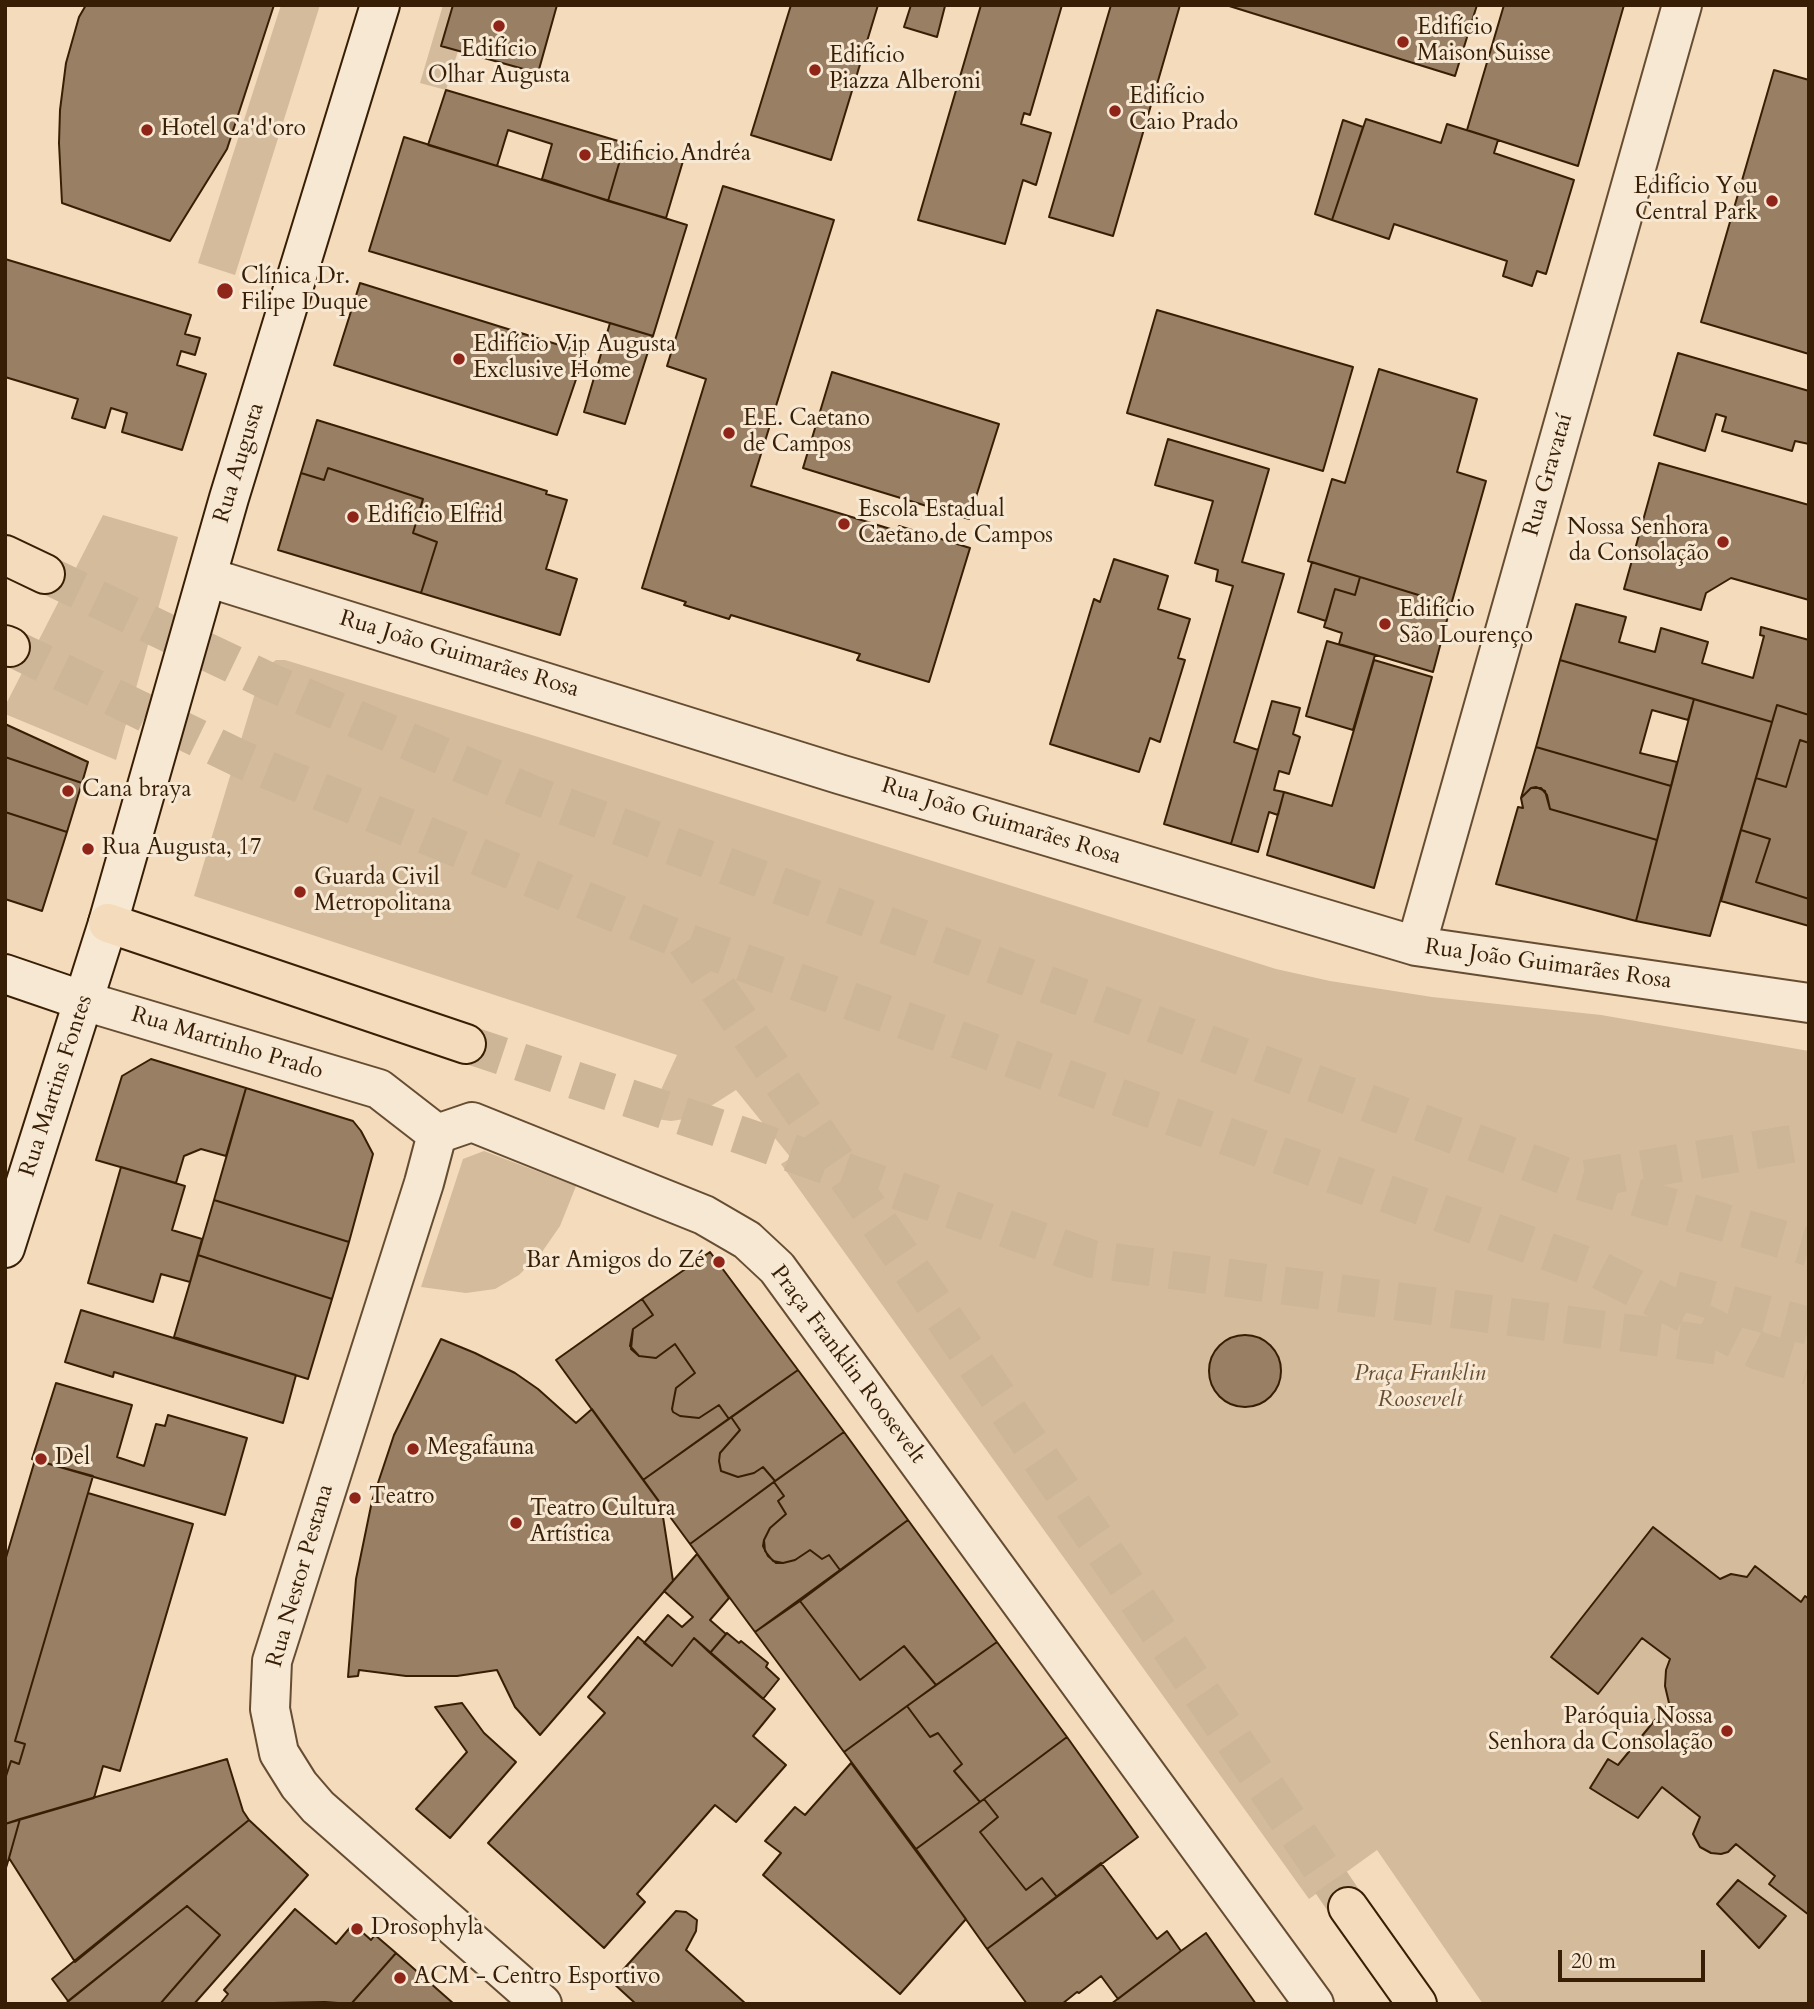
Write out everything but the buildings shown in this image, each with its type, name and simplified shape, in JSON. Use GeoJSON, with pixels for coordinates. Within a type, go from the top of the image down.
{"type":"FeatureCollection","features":[{"type":"Feature","properties":{"kind":"highway"},"geometry":{"type":"LineString","coordinates":[[5,555],[45,574]]}},
{"type":"Feature","properties":{"kind":"highway"},"geometry":{"type":"LineString","coordinates":[[108,923],[466,1044]]}},
{"type":"Feature","properties":{"kind":"highway"},"geometry":{"type":"LineString","coordinates":[[1348,1908],[1417,2004]]}},
{"type":"Feature","properties":{"kind":"street","name":"Rua Augusta"},"geometry":{"type":"LineString","coordinates":[[108,923],[237,472],[380,5]]}},
{"type":"Feature","properties":{"kind":"street","name":"Rua Gravataí"},"geometry":{"type":"LineString","coordinates":[[1416,946],[1682,5]]}},
{"type":"Feature","properties":{"kind":"street","name":"Rua João Guimarães Rosa"},"geometry":{"type":"LineString","coordinates":[[207,577],[839,774],[1416,946],[1809,1003]]}},
{"type":"Feature","properties":{"kind":"street","name":"Rua Martins Fontes"},"geometry":{"type":"LineString","coordinates":[[5,1248],[108,923]]}},
{"type":"Feature","properties":{"kind":"street","name":"Rua Martinho Prado"},"geometry":{"type":"LineString","coordinates":[[5,974],[84,1001],[379,1089],[437,1134]]}},
{"type":"Feature","properties":{"kind":"street","name":"Praça Franklin Roosevelt"},"geometry":{"type":"LineString","coordinates":[[437,1134],[472,1122],[704,1215],[747,1240],[777,1268],[1314,2004]]}},
{"type":"Feature","properties":{"kind":"street","name":"Rua Nestor Pestana"},"geometry":{"type":"LineString","coordinates":[[437,1134],[424,1183],[272,1661],[270,1709],[279,1753],[299,1785],[318,1807],[542,2004]]}},
{"type":"Feature","properties":{"kind":"green space"},"geometry":{"type":"Polygon","coordinates":[[[281,5],[320,5],[235,275],[198,263],[281,5]]]}},
{"type":"Feature","properties":{"kind":"green space"},"geometry":{"type":"Polygon","coordinates":[[[443,5],[472,5],[446,90],[420,83],[443,5]]]}},
{"type":"Feature","properties":{"kind":"green space"},"geometry":{"type":"Polygon","coordinates":[[[103,515],[178,537],[116,760],[5,714],[5,706],[103,515]]]}},
{"type":"Feature","properties":{"kind":"green space","name":"Praça Franklin Roosevelt"},"geometry":{"type":"Polygon","coordinates":[[[276,660],[285,660],[535,736],[1276,969],[1330,981],[1432,997],[1601,1015],[1809,1051],[1809,2004],[1483,2004],[1377,1850],[1309,1899],[781,1164],[791,1158],[736,1090],[692,1118],[671,1121],[648,1118],[677,1055],[194,896],[262,670],[276,660]]]}},
{"type":"Feature","properties":{"kind":"green space"},"geometry":{"type":"Polygon","coordinates":[[[484,1151],[576,1186],[560,1226],[542,1252],[519,1275],[495,1289],[466,1293],[421,1287],[463,1159],[484,1151]]]}},
{"type":"Feature","properties":{"kind":"tunnel"},"geometry":{"type":"LineString","coordinates":[[45,574],[272,683],[534,795],[1576,1180],[1809,1247]]}},
{"type":"Feature","properties":{"kind":"tunnel"},"geometry":{"type":"LineString","coordinates":[[10,647],[243,760],[686,942],[1599,1270],[1759,1351],[1809,1366]]}},
{"type":"Feature","properties":{"kind":"tunnel"},"geometry":{"type":"LineString","coordinates":[[686,942],[1348,1907]]}},
{"type":"Feature","properties":{"kind":"tunnel"},"geometry":{"type":"LineString","coordinates":[[466,1044],[749,1138],[1092,1259],[1728,1347]]}},
{"type":"Feature","properties":{"kind":"tunnel"},"geometry":{"type":"LineString","coordinates":[[1586,1179],[1809,1141]]}},
{"type":"Feature","properties":{"kind":"tunnel"},"geometry":{"type":"LineString","coordinates":[[1675,1290],[1809,1326]]}},
{"type":"Feature","properties":{"kind":"place","name":"Edifício Olhar Augusta"},"geometry":{"type":"Point","coordinates":[499,26]}},
{"type":"Feature","properties":{"kind":"place","name":"Edifício Maison Suisse"},"geometry":{"type":"Point","coordinates":[1403,42]}},
{"type":"Feature","properties":{"kind":"place","name":"Edifício Piazza Alberoni"},"geometry":{"type":"Point","coordinates":[815,70]}},
{"type":"Feature","properties":{"kind":"place","name":"Edifício Caio Prado"},"geometry":{"type":"Point","coordinates":[1115,111]}},
{"type":"Feature","properties":{"kind":"place","name":"Hotel Ca'd'oro"},"geometry":{"type":"Point","coordinates":[147,130]}},
{"type":"Feature","properties":{"kind":"place","name":"Edificio Andréa"},"geometry":{"type":"Point","coordinates":[585,155]}},
{"type":"Feature","properties":{"kind":"place","name":"Edifício You Central Park"},"geometry":{"type":"Point","coordinates":[1772,201]}},
{"type":"Feature","properties":{"kind":"place","name":"Clínica Dr. Filipe Duque"},"geometry":{"type":"Point","coordinates":[225,291]}},
{"type":"Feature","properties":{"kind":"place","name":"Edifício Vip Augusta Exclusive Home"},"geometry":{"type":"Point","coordinates":[459,359]}},
{"type":"Feature","properties":{"kind":"place","name":"E.E. Caetano de Campos"},"geometry":{"type":"Point","coordinates":[729,433]}},
{"type":"Feature","properties":{"kind":"place","name":"Edifício Elfrid"},"geometry":{"type":"Point","coordinates":[353,517]}},
{"type":"Feature","properties":{"kind":"place","name":"Escola Estadual Caetano de Campos"},"geometry":{"type":"Point","coordinates":[844,524]}},
{"type":"Feature","properties":{"kind":"place","name":"Nossa Senhora da Consolação"},"geometry":{"type":"Point","coordinates":[1723,542]}},
{"type":"Feature","properties":{"kind":"place","name":"Edifício São Lourenço"},"geometry":{"type":"Point","coordinates":[1385,624]}},
{"type":"Feature","properties":{"kind":"place","name":"Cana braya"},"geometry":{"type":"Point","coordinates":[68,791]}},
{"type":"Feature","properties":{"kind":"place","name":"Rua Augusta, 17"},"geometry":{"type":"Point","coordinates":[88,849]}},
{"type":"Feature","properties":{"kind":"place","name":"Guarda Civil Metropolitana"},"geometry":{"type":"Point","coordinates":[300,892]}},
{"type":"Feature","properties":{"kind":"place","name":"Bar Amigos do Zé"},"geometry":{"type":"Point","coordinates":[719,1262]}},
{"type":"Feature","properties":{"kind":"place","name":"Megafauna"},"geometry":{"type":"Point","coordinates":[413,1449]}},
{"type":"Feature","properties":{"kind":"place","name":"Del"},"geometry":{"type":"Point","coordinates":[41,1459]}},
{"type":"Feature","properties":{"kind":"place","name":"Teatro"},"geometry":{"type":"Point","coordinates":[355,1498]}},
{"type":"Feature","properties":{"kind":"place","name":"Teatro Cultura Artística"},"geometry":{"type":"Point","coordinates":[516,1523]}},
{"type":"Feature","properties":{"kind":"place","name":"Paróquia Nossa Senhora da Consolação"},"geometry":{"type":"Point","coordinates":[1727,1731]}},
{"type":"Feature","properties":{"kind":"place","name":"Drosophyla"},"geometry":{"type":"Point","coordinates":[357,1929]}},
{"type":"Feature","properties":{"kind":"place","name":"ACM - Centro Esportivo"},"geometry":{"type":"Point","coordinates":[400,1978]}}]}
